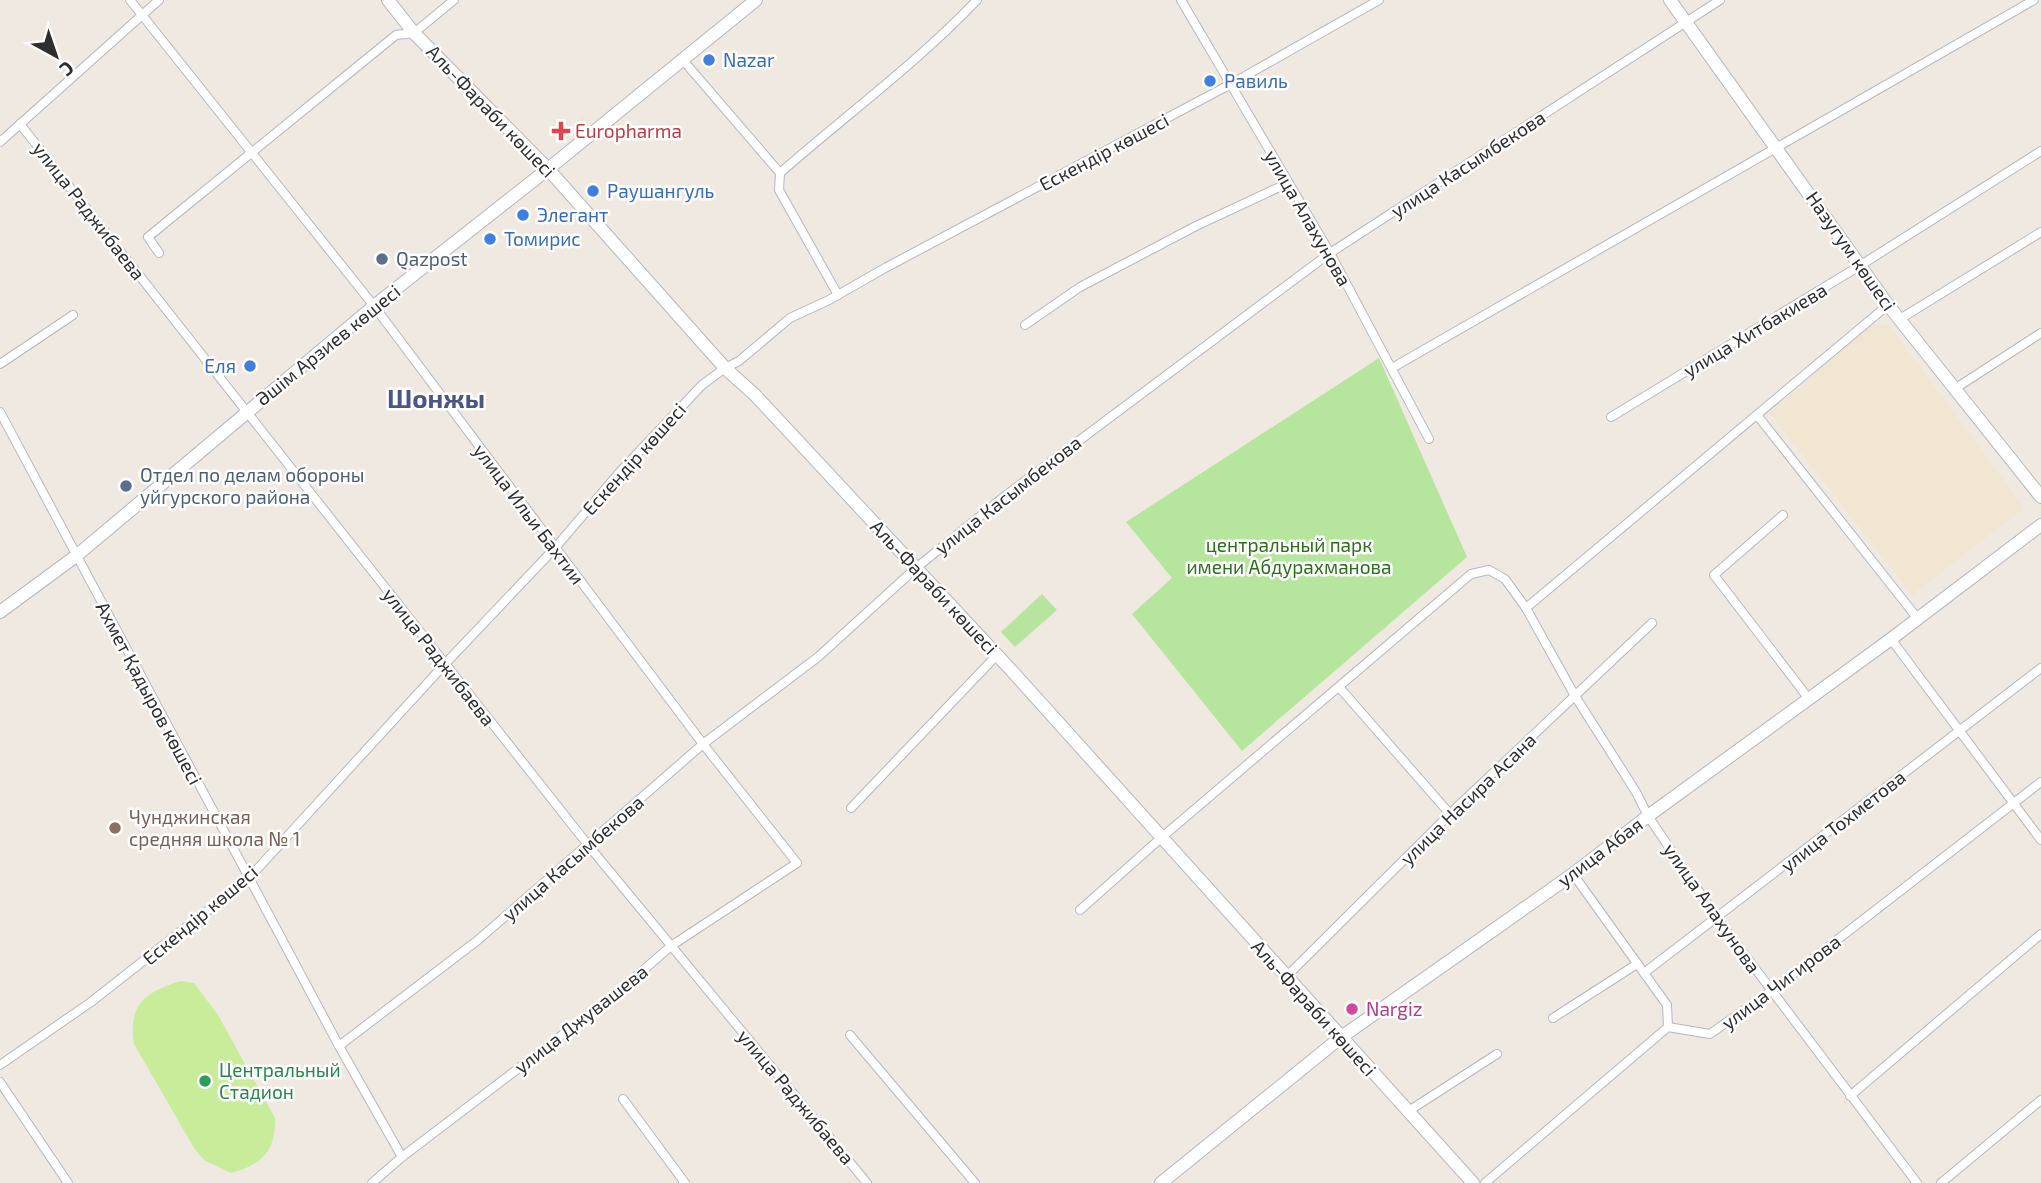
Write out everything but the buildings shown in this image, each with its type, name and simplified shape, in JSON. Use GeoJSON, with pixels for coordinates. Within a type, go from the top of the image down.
{"type":"FeatureCollection","features":[{"type":"Feature","properties":{"kind":"street","name":"улица Ильи Бахтии"},"geometry":{"type":"LineString","coordinates":[[131,0],[374,306],[703,744],[797,863]]}},
{"type":"Feature","properties":{"kind":"street"},"geometry":{"type":"LineString","coordinates":[[0,142],[159,0]]}},
{"type":"Feature","properties":{"kind":"street","name":"Аль-Фараби көшесі"},"geometry":{"type":"LineString","coordinates":[[387,0],[414,33],[548,169],[725,368],[755,395],[997,655],[1473,1183]]}},
{"type":"Feature","properties":{"kind":"street"},"geometry":{"type":"LineString","coordinates":[[159,253],[148,237],[396,35],[414,33],[454,0]]}},
{"type":"Feature","properties":{"kind":"street","name":"Әшім Арзиев көшесі"},"geometry":{"type":"LineString","coordinates":[[0,612],[76,556],[374,306],[756,0]]}},
{"type":"Feature","properties":{"kind":"street"},"geometry":{"type":"LineString","coordinates":[[780,173],[912,64],[977,0]]}},
{"type":"Feature","properties":{"kind":"street","name":"улица Алахунова"},"geometry":{"type":"LineString","coordinates":[[1181,0],[1329,253],[1429,439]]}},
{"type":"Feature","properties":{"kind":"street","name":"Ескендір көшесі"},"geometry":{"type":"LineString","coordinates":[[0,1065],[92,1002],[249,878],[702,385],[738,362],[790,318],[838,295],[1231,84],[1379,0]]}},
{"type":"Feature","properties":{"kind":"street","name":"Назугум көшесі"},"geometry":{"type":"LineString","coordinates":[[1670,0],[1777,146],[1888,305],[2041,496]]}},
{"type":"Feature","properties":{"kind":"street","name":"улица Касымбекова"},"geometry":{"type":"LineString","coordinates":[[339,1046],[478,940],[703,744],[818,657],[916,568],[1005,496],[1329,253],[1720,0]]}},
{"type":"Feature","properties":{"kind":"street"},"geometry":{"type":"LineString","coordinates":[[1392,368],[2034,0]]}},
{"type":"Feature","properties":{"kind":"street"},"geometry":{"type":"LineString","coordinates":[[682,59],[780,173],[779,190],[838,295]]}},
{"type":"Feature","properties":{"kind":"street","name":"улица Раджибаева"},"geometry":{"type":"LineString","coordinates":[[20,124],[444,665],[588,845],[867,1183]]}},
{"type":"Feature","properties":{"kind":"street","name":"улица Хитбакиева"},"geometry":{"type":"LineString","coordinates":[[1611,418],[2041,151]]}},
{"type":"Feature","properties":{"kind":"street"},"geometry":{"type":"LineString","coordinates":[[1024,325],[1080,286],[1287,183]]}},
{"type":"Feature","properties":{"kind":"street"},"geometry":{"type":"LineString","coordinates":[[1900,319],[2041,232]]}},
{"type":"Feature","properties":{"kind":"street"},"geometry":{"type":"LineString","coordinates":[[1526,608],[1888,305]]}},
{"type":"Feature","properties":{"kind":"street"},"geometry":{"type":"LineString","coordinates":[[0,365],[73,315]]}},
{"type":"Feature","properties":{"kind":"street"},"geometry":{"type":"LineString","coordinates":[[1956,388],[2041,333]]}},
{"type":"Feature","properties":{"kind":"street","name":"Ахмет Қадыров көшесі"},"geometry":{"type":"LineString","coordinates":[[0,412],[339,1046],[402,1157]]}},
{"type":"Feature","properties":{"kind":"street"},"geometry":{"type":"LineString","coordinates":[[1757,415],[1918,618]]}},
{"type":"Feature","properties":{"kind":"street"},"geometry":{"type":"LineString","coordinates":[[1783,515],[1714,575],[1809,699]]}},
{"type":"Feature","properties":{"kind":"street","name":"улица Абая"},"geometry":{"type":"LineString","coordinates":[[1161,1183],[1340,1038],[1573,874],[2041,525]]}},
{"type":"Feature","properties":{"kind":"street","name":"улица Алахунова"},"geometry":{"type":"LineString","coordinates":[[1339,687],[1471,573],[1489,570],[1505,579],[1526,608],[1575,696],[1636,792],[1648,816],[1717,918],[1917,1183]]}},
{"type":"Feature","properties":{"kind":"street","name":"улица Насира Асана"},"geometry":{"type":"LineString","coordinates":[[1286,977],[1450,814],[1652,623]]}},
{"type":"Feature","properties":{"kind":"street"},"geometry":{"type":"LineString","coordinates":[[1891,639],[2041,840]]}},
{"type":"Feature","properties":{"kind":"street"},"geometry":{"type":"LineString","coordinates":[[851,808],[997,655]]}},
{"type":"Feature","properties":{"kind":"street","name":"улица Тохметова"},"geometry":{"type":"LineString","coordinates":[[1644,974],[2041,668]]}},
{"type":"Feature","properties":{"kind":"street"},"geometry":{"type":"LineString","coordinates":[[1080,910],[1339,687],[1450,814]]}},
{"type":"Feature","properties":{"kind":"street","name":"улица Чигирова"},"geometry":{"type":"LineString","coordinates":[[1668,1027],[1710,1034],[1771,991],[2041,782]]}},
{"type":"Feature","properties":{"kind":"street","name":"улица Джувашева"},"geometry":{"type":"LineString","coordinates":[[372,1183],[402,1157],[617,994],[671,946],[797,863]]}},
{"type":"Feature","properties":{"kind":"street"},"geometry":{"type":"LineString","coordinates":[[1485,1183],[1668,1027],[1667,1004],[1573,874]]}},
{"type":"Feature","properties":{"kind":"street"},"geometry":{"type":"LineString","coordinates":[[1850,1096],[2041,934]]}},
{"type":"Feature","properties":{"kind":"street"},"geometry":{"type":"LineString","coordinates":[[1553,1018],[1637,964]]}},
{"type":"Feature","properties":{"kind":"street"},"geometry":{"type":"LineString","coordinates":[[850,1035],[975,1183]]}},
{"type":"Feature","properties":{"kind":"street"},"geometry":{"type":"LineString","coordinates":[[1407,1112],[1497,1054]]}},
{"type":"Feature","properties":{"kind":"street"},"geometry":{"type":"LineString","coordinates":[[0,1082],[68,1183]]}},
{"type":"Feature","properties":{"kind":"street"},"geometry":{"type":"LineString","coordinates":[[624,1099],[685,1183]]}},
{"type":"Feature","properties":{"kind":"street"},"geometry":{"type":"LineString","coordinates":[[1941,1183],[2041,1100]]}},
{"type":"Feature","properties":{"kind":"shaded area"},"geometry":{"type":"Polygon","coordinates":[[[1889,325],[2024,508],[1912,595],[1770,413],[1870,326],[1889,325]]]}},
{"type":"Feature","properties":{"kind":"green space","name":"центральный парк имени Абдурахманова"},"geometry":{"type":"Polygon","coordinates":[[[1379,358],[1467,557],[1242,751],[1132,614],[1172,578],[1126,522],[1379,358]]]}},
{"type":"Feature","properties":{"kind":"green space"},"geometry":{"type":"Polygon","coordinates":[[[1042,594],[1057,610],[1015,647],[1001,632],[1042,594]]]}},
{"type":"Feature","properties":{"kind":"green space","name":"Центральный Стадион"},"geometry":{"type":"Polygon","coordinates":[[[181,981],[194,983],[218,1015],[275,1118],[270,1147],[259,1161],[242,1170],[231,1173],[204,1160],[194,1148],[134,1044],[134,1019],[142,1002],[158,990],[181,981]]]}},
{"type":"Feature","properties":{"kind":"place","name":"Nazar"},"geometry":{"type":"Point","coordinates":[709,60]}},
{"type":"Feature","properties":{"kind":"place","name":"Равиль"},"geometry":{"type":"Point","coordinates":[1210,81]}},
{"type":"Feature","properties":{"kind":"place","name":"Europharma"},"geometry":{"type":"Point","coordinates":[561,131]}},
{"type":"Feature","properties":{"kind":"place","name":"Раушангуль"},"geometry":{"type":"Point","coordinates":[593,191]}},
{"type":"Feature","properties":{"kind":"place","name":"Элегант"},"geometry":{"type":"Point","coordinates":[523,215]}},
{"type":"Feature","properties":{"kind":"place","name":"Томирис"},"geometry":{"type":"Point","coordinates":[490,239]}},
{"type":"Feature","properties":{"kind":"place","name":"Qazpost"},"geometry":{"type":"Point","coordinates":[382,259]}},
{"type":"Feature","properties":{"kind":"place","name":"Еля"},"geometry":{"type":"Point","coordinates":[250,366]}},
{"type":"Feature","properties":{"kind":"place","name":"Отдел по делам обороны уйгурского района"},"geometry":{"type":"Point","coordinates":[126,486]}},
{"type":"Feature","properties":{"kind":"place","name":"Чунджинская средняя школа № 1"},"geometry":{"type":"Point","coordinates":[115,828]}},
{"type":"Feature","properties":{"kind":"place","name":"Nargiz"},"geometry":{"type":"Point","coordinates":[1352,1009]}},
{"type":"Feature","properties":{"kind":"place","name":"Центральный Стадион"},"geometry":{"type":"Point","coordinates":[205,1081]}},
{"type":"Feature","properties":{"kind":"district","name":"Шонжы"},"geometry":{"type":"Point","coordinates":[436,399]}}]}
